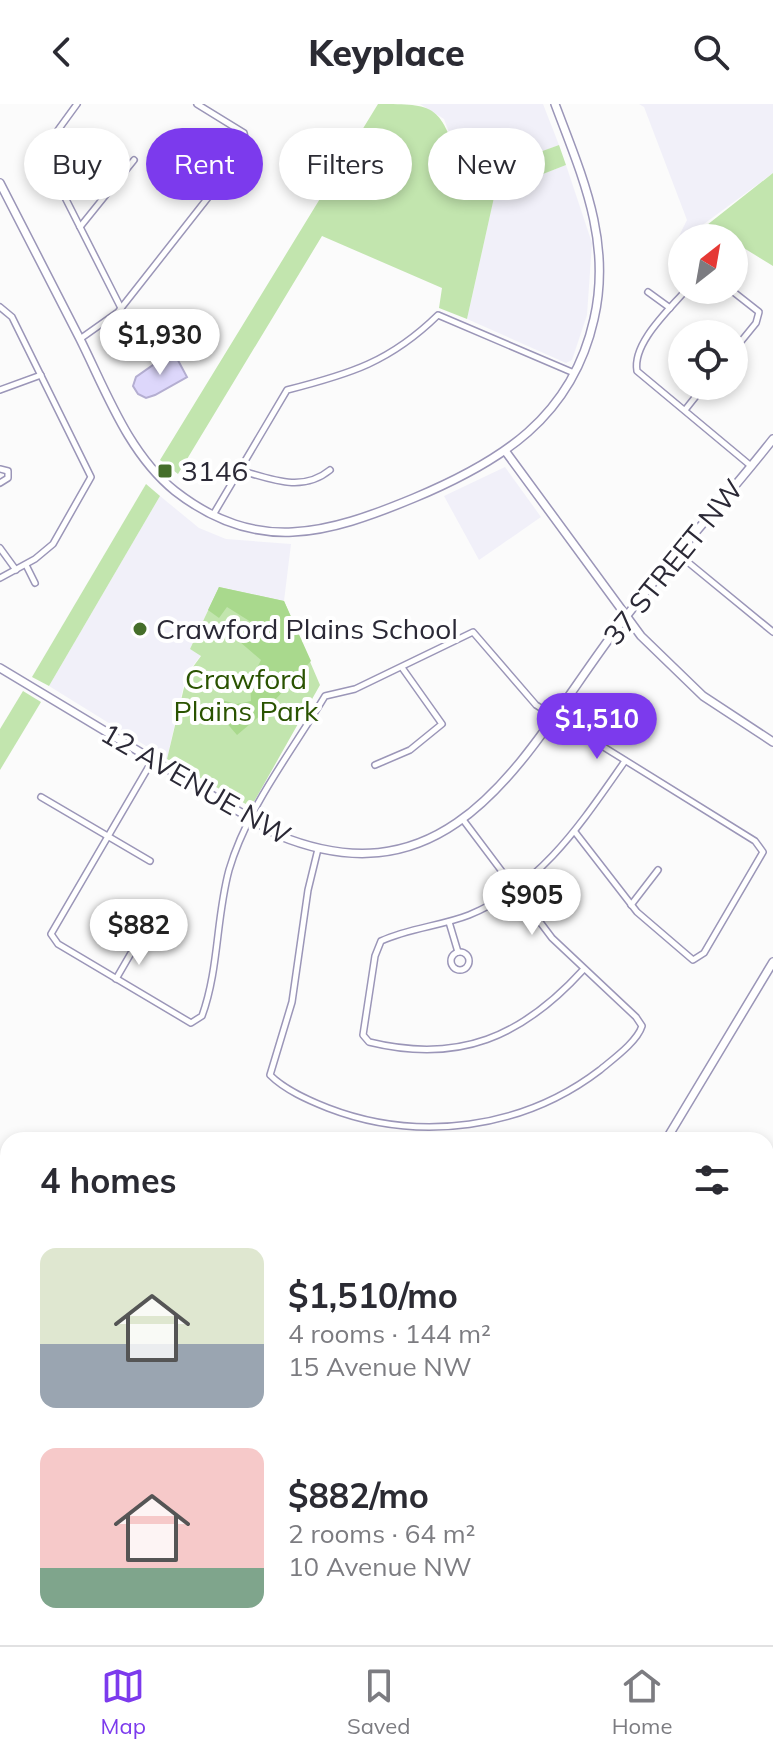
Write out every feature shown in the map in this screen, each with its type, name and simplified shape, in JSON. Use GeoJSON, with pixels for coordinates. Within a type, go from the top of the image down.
{"type":"FeatureCollection","features":[{"type":"Feature","properties":{"kind":"street"},"geometry":{"type":"LineString","coordinates":[[77,104],[45,144],[43,154],[121,308]]}},
{"type":"Feature","properties":{"kind":"street"},"geometry":{"type":"LineString","coordinates":[[80,339],[109,321],[121,308],[245,151],[248,141],[244,133],[197,104]]}},
{"type":"Feature","properties":{"kind":"street"},"geometry":{"type":"LineString","coordinates":[[0,183],[142,456],[175,490],[213,515],[273,531],[334,528],[460,478],[506,452],[545,416],[574,373],[594,322],[600,287],[601,251],[588,190],[555,104]]}},
{"type":"Feature","properties":{"kind":"street"},"geometry":{"type":"LineString","coordinates":[[80,227],[134,160]]}},
{"type":"Feature","properties":{"kind":"street"},"geometry":{"type":"LineString","coordinates":[[648,292],[670,309]]}},
{"type":"Feature","properties":{"kind":"street"},"geometry":{"type":"LineString","coordinates":[[748,303],[759,312],[756,323],[748,333]]}},
{"type":"Feature","properties":{"kind":"street"},"geometry":{"type":"LineString","coordinates":[[674,304],[648,337],[636,365],[639,373],[751,466]]}},
{"type":"Feature","properties":{"kind":"street"},"geometry":{"type":"LineString","coordinates":[[0,307],[12,317],[86,464],[90,480],[53,544],[26,565],[0,578]]}},
{"type":"Feature","properties":{"kind":"street"},"geometry":{"type":"LineString","coordinates":[[213,515],[287,390],[366,368],[405,346],[438,315],[574,373]]}},
{"type":"Feature","properties":{"kind":"street"},"geometry":{"type":"LineString","coordinates":[[0,390],[41,375]]}},
{"type":"Feature","properties":{"kind":"street"},"geometry":{"type":"LineString","coordinates":[[685,410],[693,400]]}},
{"type":"Feature","properties":{"kind":"street","name":"37 STREET NW"},"geometry":{"type":"LineString","coordinates":[[406,847],[464,821],[501,788],[625,618],[773,439]]}},
{"type":"Feature","properties":{"kind":"street"},"geometry":{"type":"LineString","coordinates":[[506,452],[625,618],[656,652],[703,696],[773,742]]}},
{"type":"Feature","properties":{"kind":"street"},"geometry":{"type":"LineString","coordinates":[[0,469],[8,471],[8,478],[0,483]]}},
{"type":"Feature","properties":{"kind":"street"},"geometry":{"type":"LineString","coordinates":[[239,470],[287,484],[318,480],[330,470]]}},
{"type":"Feature","properties":{"kind":"street"},"geometry":{"type":"LineString","coordinates":[[0,548],[16,570]]}},
{"type":"Feature","properties":{"kind":"street"},"geometry":{"type":"LineString","coordinates":[[678,554],[773,632]]}},
{"type":"Feature","properties":{"kind":"street"},"geometry":{"type":"LineString","coordinates":[[26,565],[35,583]]}},
{"type":"Feature","properties":{"kind":"street"},"geometry":{"type":"LineString","coordinates":[[152,761],[51,934],[58,944],[194,1023],[202,1016],[210,991],[230,866],[252,820],[325,696],[355,689],[403,669],[473,632],[522,693],[552,716],[763,849],[762,858],[697,960],[686,956],[631,905],[575,832]]}},
{"type":"Feature","properties":{"kind":"street","name":"12 AVENUE NW"},"geometry":{"type":"LineString","coordinates":[[0,668],[278,835],[318,849],[358,853],[406,847]]}},
{"type":"Feature","properties":{"kind":"street"},"geometry":{"type":"LineString","coordinates":[[375,765],[410,750],[442,724],[403,669]]}},
{"type":"Feature","properties":{"kind":"street"},"geometry":{"type":"LineString","coordinates":[[583,970],[535,1016],[483,1041],[457,1048],[420,1050],[365,1039],[362,1029],[375,956],[381,941],[480,910],[515,889],[550,860],[575,832],[625,761]]}},
{"type":"Feature","properties":{"kind":"street"},"geometry":{"type":"LineString","coordinates":[[41,797],[150,861]]}},
{"type":"Feature","properties":{"kind":"street"},"geometry":{"type":"LineString","coordinates":[[318,849],[308,890],[292,1002],[269,1073],[306,1098],[364,1119],[428,1127],[478,1123],[524,1111],[574,1087],[617,1056],[642,1026],[552,938],[464,821]]}},
{"type":"Feature","properties":{"kind":"street"},"geometry":{"type":"LineString","coordinates":[[631,905],[658,870]]}},
{"type":"Feature","properties":{"kind":"street"},"geometry":{"type":"LineString","coordinates":[[449,922],[458,952]]}},
{"type":"Feature","properties":{"kind":"street"},"geometry":{"type":"LineString","coordinates":[[116,979],[138,941]]}},
{"type":"Feature","properties":{"kind":"street"},"geometry":{"type":"LineString","coordinates":[[671,1132],[773,962]]}},
{"type":"Feature","properties":{"kind":"shaded area"},"geometry":{"type":"Polygon","coordinates":[[[420,104],[543,104],[559,145],[545,150],[545,128],[447,128],[444,119],[420,104]]]}},
{"type":"Feature","properties":{"kind":"shaded area"},"geometry":{"type":"Polygon","coordinates":[[[639,104],[773,104],[773,173],[704,224],[685,224],[687,220],[644,107],[639,104]]]}},
{"type":"Feature","properties":{"kind":"shaded area"},"geometry":{"type":"Polygon","coordinates":[[[566,165],[592,243],[587,315],[572,360],[566,363],[467,319],[493,200],[545,200],[545,173],[566,165]]]}},
{"type":"Feature","properties":{"kind":"shaded area"},"geometry":{"type":"Polygon","coordinates":[[[505,467],[541,517],[479,560],[444,496],[505,467]]]}},
{"type":"Feature","properties":{"kind":"shaded area","name":"Crawford Plains School"},"geometry":{"type":"Polygon","coordinates":[[[160,496],[199,528],[226,539],[291,544],[284,601],[219,587],[190,649],[201,655],[186,675],[167,759],[49,686],[160,496]]]}},
{"type":"Feature","properties":{"kind":"green space"},"geometry":{"type":"Polygon","coordinates":[[[378,104],[412,105],[432,111],[446,128],[428,128],[428,200],[493,200],[467,319],[439,308],[442,288],[322,236],[178,474],[160,460],[319,200],[412,200],[412,128],[363,128],[378,104]]]}},
{"type":"Feature","properties":{"kind":"green space"},"geometry":{"type":"Polygon","coordinates":[[[559,145],[566,165],[545,173],[545,150],[559,145]]]}},
{"type":"Feature","properties":{"kind":"green space"},"geometry":{"type":"Polygon","coordinates":[[[773,173],[773,266],[748,251],[748,224],[708,224],[773,173]]]}},
{"type":"Feature","properties":{"kind":"green space"},"geometry":{"type":"Polygon","coordinates":[[[146,484],[160,496],[49,686],[32,677],[146,484]]]}},
{"type":"Feature","properties":{"kind":"green space","name":"Crawford Plains Park"},"geometry":{"type":"Polygon","coordinates":[[[219,587],[284,601],[320,685],[251,807],[167,759],[187,675],[201,656],[190,649],[219,587]]]}},
{"type":"Feature","properties":{"kind":"green space"},"geometry":{"type":"Polygon","coordinates":[[[219,587],[284,601],[311,661],[262,714],[237,735],[212,706],[221,700],[237,704],[251,701],[250,682],[261,660],[240,642],[251,622],[227,607],[219,618],[208,610],[219,587]]]}},
{"type":"Feature","properties":{"kind":"green space"},"geometry":{"type":"Polygon","coordinates":[[[23,691],[41,702],[0,770],[0,729],[23,691]]]}},
{"type":"Feature","properties":{"kind":"building"},"geometry":{"type":"Polygon","coordinates":[[[173,351],[187,377],[155,395],[146,398],[138,394],[133,386],[136,377],[173,351]]]}},
{"type":"Feature","properties":{"kind":"place","name":"3146"},"geometry":{"type":"Point","coordinates":[165,471]}},
{"type":"Feature","properties":{"kind":"place","name":"Crawford Plains School"},"geometry":{"type":"Point","coordinates":[140,629]}}]}
